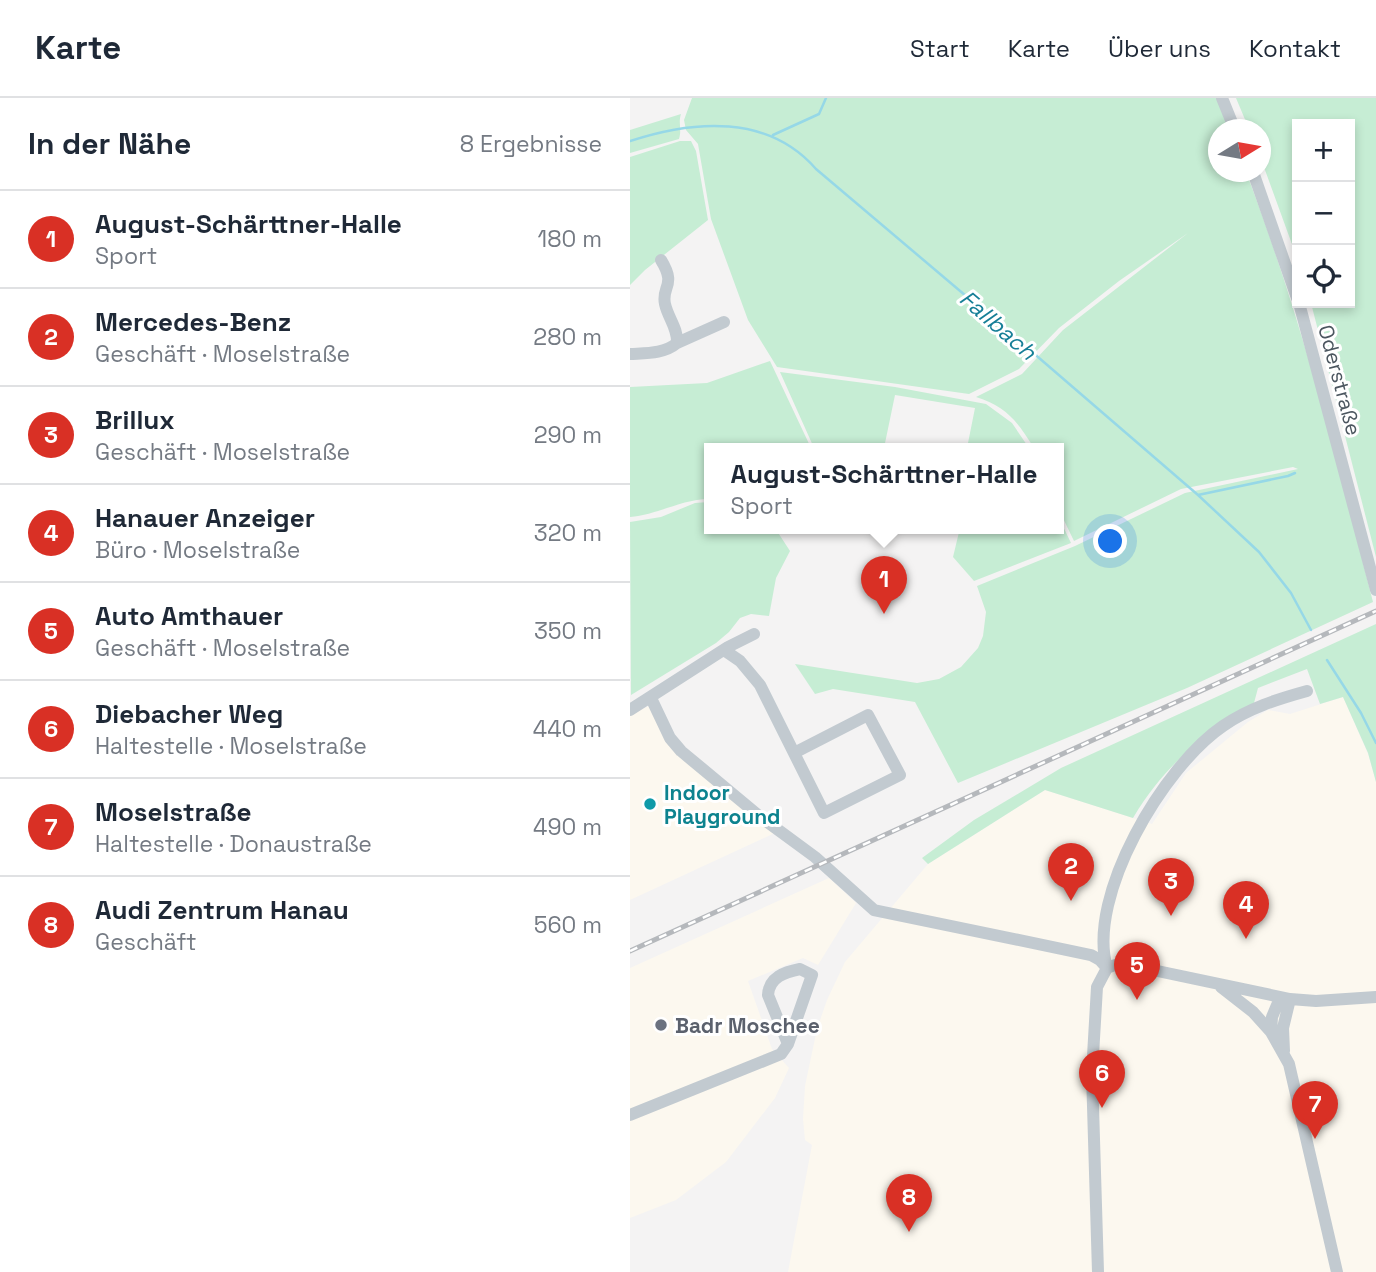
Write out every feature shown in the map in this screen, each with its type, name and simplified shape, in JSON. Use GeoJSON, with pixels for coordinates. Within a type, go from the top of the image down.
{"type":"FeatureCollection","features":[{"type":"Feature","properties":{"kind":"street"},"geometry":{"type":"LineString","coordinates":[[1222,98],[1231,119]]}},
{"type":"Feature","properties":{"kind":"street"},"geometry":{"type":"LineString","coordinates":[[1256,182],[1292,284]]}},
{"type":"Feature","properties":{"kind":"street"},"geometry":{"type":"LineString","coordinates":[[661,260],[669,278],[665,303],[676,329],[677,343]]}},
{"type":"Feature","properties":{"kind":"street","name":"Oderstraße"},"geometry":{"type":"LineString","coordinates":[[1300,308],[1376,590]]}},
{"type":"Feature","properties":{"kind":"street"},"geometry":{"type":"LineString","coordinates":[[630,354],[666,349],[724,322]]}},
{"type":"Feature","properties":{"kind":"street"},"geometry":{"type":"LineString","coordinates":[[630,709],[754,634]]}},
{"type":"Feature","properties":{"kind":"street"},"geometry":{"type":"LineString","coordinates":[[724,650],[740,662],[760,685],[794,753],[824,813],[900,775],[868,715],[794,753]]}},
{"type":"Feature","properties":{"kind":"street"},"geometry":{"type":"LineString","coordinates":[[1098,1272],[1093,1045],[1097,987],[1107,968],[1104,933],[1113,890],[1127,851],[1167,781],[1184,760],[1222,726],[1267,703],[1307,691]]}},
{"type":"Feature","properties":{"kind":"street"},"geometry":{"type":"LineString","coordinates":[[651,698],[670,738],[681,751],[815,858],[870,908],[883,913],[1091,955],[1107,968]]}},
{"type":"Feature","properties":{"kind":"street"},"geometry":{"type":"LineString","coordinates":[[1107,968],[1129,965],[1216,982],[1260,995],[1290,999],[1316,1001],[1376,997]]}},
{"type":"Feature","properties":{"kind":"street"},"geometry":{"type":"LineString","coordinates":[[630,1115],[780,1054],[788,1044],[812,975],[800,968],[776,978],[768,988],[768,995],[788,1044]]}},
{"type":"Feature","properties":{"kind":"street"},"geometry":{"type":"LineString","coordinates":[[1216,982],[1253,1012],[1272,1032],[1285,1054]]}},
{"type":"Feature","properties":{"kind":"street"},"geometry":{"type":"LineString","coordinates":[[1272,1032],[1272,1017],[1277,1005],[1290,999]]}},
{"type":"Feature","properties":{"kind":"street"},"geometry":{"type":"LineString","coordinates":[[1290,999],[1283,1028],[1285,1054],[1337,1272]]}},
{"type":"Feature","properties":{"kind":"shaded area"},"geometry":{"type":"Polygon","coordinates":[[[1343,697],[1368,754],[1376,782],[1376,1272],[788,1272],[812,1145],[805,1140],[803,1119],[805,1086],[817,1029],[845,962],[928,864],[1045,790],[1152,824],[1186,773],[1248,722],[1268,710],[1290,714],[1343,697]]]}},
{"type":"Feature","properties":{"kind":"shaded area"},"geometry":{"type":"Polygon","coordinates":[[[651,705],[667,738],[777,832],[630,900],[630,715],[651,705]]]}},
{"type":"Feature","properties":{"kind":"shaded area"},"geometry":{"type":"Polygon","coordinates":[[[829,878],[856,903],[818,965],[803,958],[748,981],[772,1049],[789,1068],[775,1098],[726,1162],[676,1200],[630,1218],[630,968],[829,878]]]}},
{"type":"Feature","properties":{"kind":"green space"},"geometry":{"type":"Polygon","coordinates":[[[692,98],[1217,98],[1225,119],[1208,119],[1208,182],[1250,182],[1316,385],[1373,602],[1187,688],[958,783],[915,702],[833,689],[815,694],[795,664],[917,683],[939,679],[961,667],[978,648],[983,636],[986,612],[977,586],[1075,546],[1185,493],[1298,469],[1293,467],[1181,489],[1074,541],[1064,520],[1064,443],[1031,443],[1003,410],[976,397],[1022,374],[1063,330],[1188,233],[1119,281],[1059,328],[1019,369],[969,394],[777,367],[748,320],[711,219],[698,144],[686,130],[684,120],[692,98]]]}},
{"type":"Feature","properties":{"kind":"green space"},"geometry":{"type":"Polygon","coordinates":[[[1236,98],[1376,98],[1376,557],[1312,308],[1355,308],[1355,119],[1292,119],[1292,244],[1269,182],[1271,119],[1245,119],[1236,98]]]}},
{"type":"Feature","properties":{"kind":"green space"},"geometry":{"type":"Polygon","coordinates":[[[681,114],[679,139],[630,153],[630,130],[681,114]]]}},
{"type":"Feature","properties":{"kind":"green space"},"geometry":{"type":"Polygon","coordinates":[[[680,141],[691,141],[696,151],[708,220],[630,285],[630,157],[680,141]]]}},
{"type":"Feature","properties":{"kind":"green space"},"geometry":{"type":"Polygon","coordinates":[[[770,361],[809,443],[704,443],[704,500],[630,517],[630,387],[707,383],[770,361]]]}},
{"type":"Feature","properties":{"kind":"green space"},"geometry":{"type":"Polygon","coordinates":[[[780,372],[895,387],[986,404],[1012,423],[1026,443],[968,443],[975,408],[895,395],[885,443],[812,443],[780,372]]]}},
{"type":"Feature","properties":{"kind":"green space"},"geometry":{"type":"Polygon","coordinates":[[[704,502],[704,534],[779,534],[790,551],[776,578],[769,616],[751,614],[740,618],[716,643],[631,695],[630,522],[661,517],[695,503],[704,502]]]}},
{"type":"Feature","properties":{"kind":"green space"},"geometry":{"type":"Polygon","coordinates":[[[1064,528],[1071,543],[974,581],[953,557],[959,534],[1064,534],[1064,528]]]}},
{"type":"Feature","properties":{"kind":"green space"},"geometry":{"type":"Polygon","coordinates":[[[1376,624],[1376,782],[1368,753],[1343,697],[1320,704],[1307,669],[1258,688],[1254,703],[1201,740],[1172,766],[1133,818],[1045,790],[928,864],[922,858],[974,820],[1061,768],[1376,624]]]}},
{"type":"Feature","properties":{"kind":"waterway"},"geometry":{"type":"LineString","coordinates":[[773,135],[819,114],[826,98]]}},
{"type":"Feature","properties":{"kind":"waterway","name":"Fallbach"},"geometry":{"type":"LineString","coordinates":[[630,141],[679,129],[729,126],[776,138],[797,151],[1198,495],[1259,552],[1291,593],[1311,630]]}},
{"type":"Feature","properties":{"kind":"waterway"},"geometry":{"type":"LineString","coordinates":[[1198,495],[1295,473]]}},
{"type":"Feature","properties":{"kind":"waterway","name":"Fallbach"},"geometry":{"type":"LineString","coordinates":[[1327,660],[1361,713],[1376,743]]}},
{"type":"Feature","properties":{"kind":"railway"},"geometry":{"type":"LineString","coordinates":[[630,951],[1376,611]]}},
{"type":"Feature","properties":{"kind":"place","name":"August-Schärttner-Halle"},"geometry":{"type":"Point","coordinates":[884,614]}},
{"type":"Feature","properties":{"kind":"place","name":"Indoor Playground"},"geometry":{"type":"Point","coordinates":[650,804]}},
{"type":"Feature","properties":{"kind":"place","name":"Mercedes-Benz"},"geometry":{"type":"Point","coordinates":[1071,901]}},
{"type":"Feature","properties":{"kind":"place","name":"Brillux"},"geometry":{"type":"Point","coordinates":[1171,916]}},
{"type":"Feature","properties":{"kind":"place","name":"Hanauer Anzeiger"},"geometry":{"type":"Point","coordinates":[1246,939]}},
{"type":"Feature","properties":{"kind":"place","name":"Auto Amthauer"},"geometry":{"type":"Point","coordinates":[1137,1000]}},
{"type":"Feature","properties":{"kind":"place","name":"Badr Moschee"},"geometry":{"type":"Point","coordinates":[661,1025]}},
{"type":"Feature","properties":{"kind":"place","name":"Diebacher Weg"},"geometry":{"type":"Point","coordinates":[1102,1108]}},
{"type":"Feature","properties":{"kind":"place","name":"Moselstraße"},"geometry":{"type":"Point","coordinates":[1315,1139]}},
{"type":"Feature","properties":{"kind":"place","name":"Audi Zentrum Hanau"},"geometry":{"type":"Point","coordinates":[909,1232]}}]}
